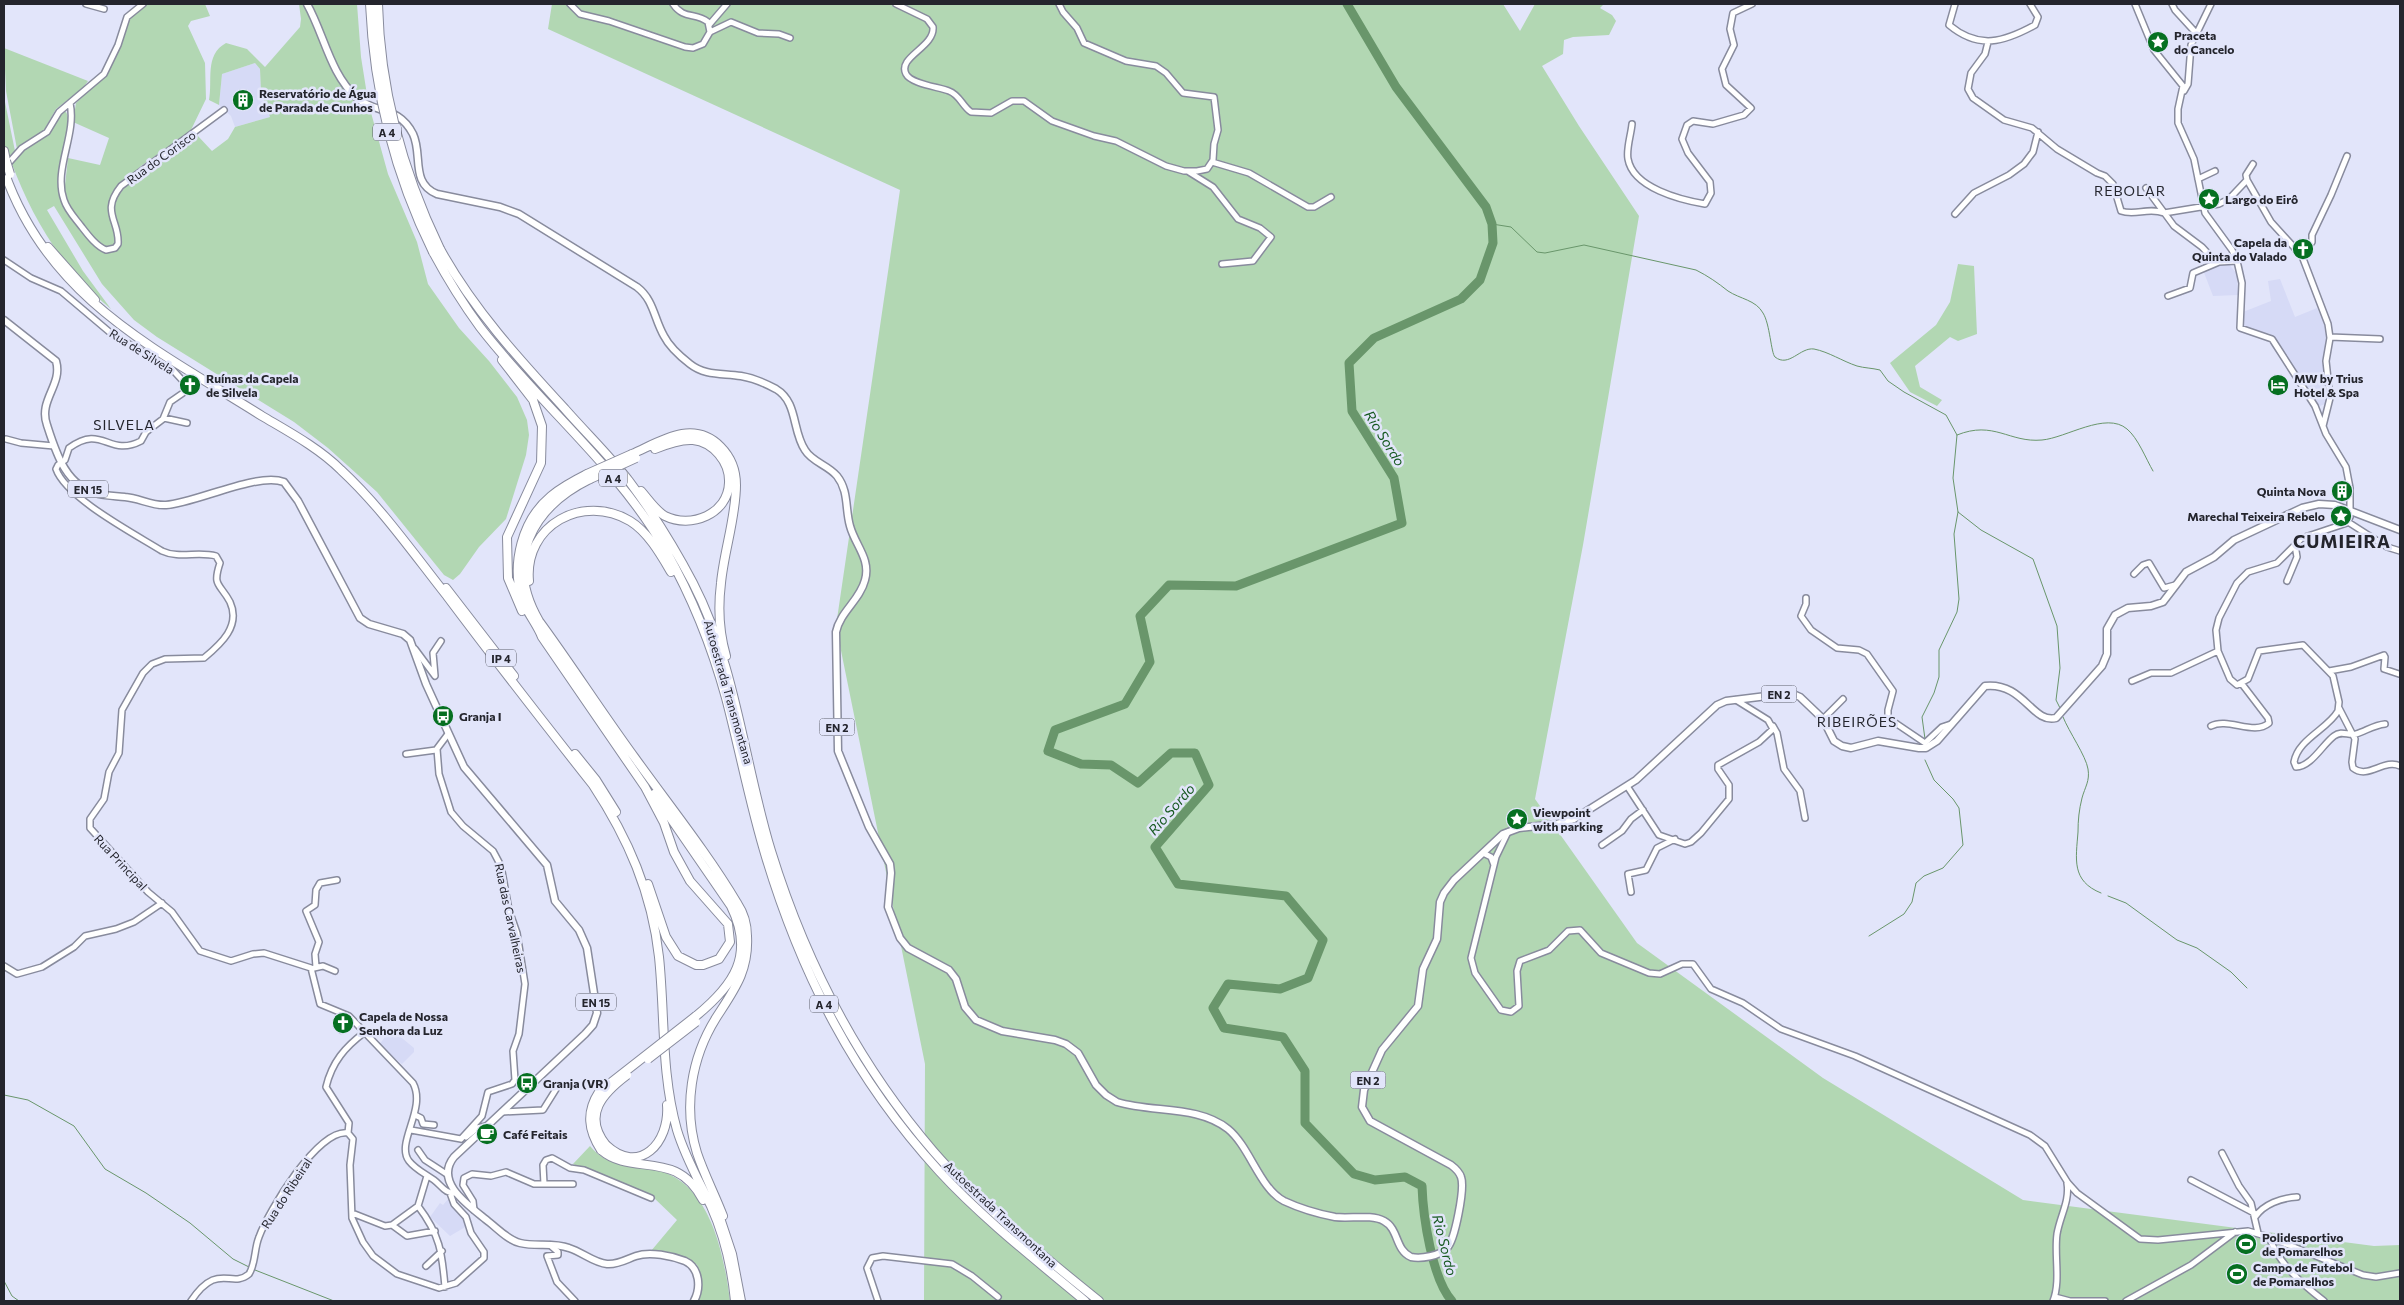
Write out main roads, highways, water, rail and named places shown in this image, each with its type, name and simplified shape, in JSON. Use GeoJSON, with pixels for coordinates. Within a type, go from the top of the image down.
{"type":"FeatureCollection","features":[{"type":"Feature","properties":{"kind":"highway","name":"Autoestrada Transmontana"},"geometry":{"type":"LineString","coordinates":[[370,4],[377,84],[386,130],[409,199],[437,251],[505,343],[627,479],[668,536],[694,586],[710,621],[734,699],[771,851],[820,976],[849,1033],[901,1110],[935,1153],[1014,1230],[1099,1301]]}},
{"type":"Feature","properties":{"kind":"highway","name":"Autoestrada Transmontana"},"geometry":{"type":"LineString","coordinates":[[378,4],[383,68],[394,124],[411,182],[448,280],[480,327],[610,473],[637,508],[665,550],[688,592],[702,625],[725,695],[765,854],[788,927],[812,982],[839,1034],[884,1103],[940,1172],[993,1222],[1085,1301]]}},
{"type":"Feature","properties":{"kind":"highway","name":"IP 4"},"geometry":{"type":"LineString","coordinates":[[4,151],[6,170],[35,236],[54,263],[81,293],[122,328],[302,440],[339,467],[362,490],[389,523],[593,786],[610,811],[629,847],[648,899],[655,928],[667,1070],[677,1130],[720,1232],[733,1281],[735,1301]]}},
{"type":"Feature","properties":{"kind":"highway","name":"IP 4"},"geometry":{"type":"LineString","coordinates":[[6,170],[28,216],[47,246],[99,304],[124,325],[304,437],[342,464],[365,488],[487,638],[596,783],[620,824],[648,888],[661,947],[673,1092],[679,1120],[689,1149],[725,1229],[742,1301]]}},
{"type":"Feature","properties":{"kind":"highway"},"geometry":{"type":"LineString","coordinates":[[499,349],[502,359],[533,400],[542,426],[540,463],[533,484],[514,519],[507,537],[508,578],[513,593],[523,613],[592,703],[738,904],[747,933],[748,949],[743,975],[715,1019],[697,1057],[691,1084],[690,1104],[690,1119],[697,1153],[731,1236],[738,1265],[742,1301]]}},
{"type":"Feature","properties":{"kind":"highway"},"geometry":{"type":"LineString","coordinates":[[542,637],[522,598],[518,578],[521,545],[526,530],[541,507],[556,493],[589,476],[674,436],[694,434],[718,443],[729,455],[734,466],[736,485],[721,584],[720,605],[722,637],[734,684],[734,699]]}},
{"type":"Feature","properties":{"kind":"highway"},"geometry":{"type":"LineString","coordinates":[[627,479],[634,482],[664,515],[679,521],[694,521],[704,518],[721,505],[726,495],[729,484],[729,472],[724,459],[704,443],[694,440],[671,443],[634,456]]}},
{"type":"Feature","properties":{"kind":"highway"},"geometry":{"type":"LineString","coordinates":[[570,749],[602,789],[630,837],[669,944],[678,956],[689,963],[703,965],[712,963],[725,952],[730,942],[728,924],[690,881],[674,852],[656,806],[532,610],[526,594],[523,573],[527,542],[541,516],[554,501],[589,476]]}},
{"type":"Feature","properties":{"kind":"highway"},"geometry":{"type":"LineString","coordinates":[[551,638],[535,608],[530,592],[528,573],[531,555],[540,538],[550,527],[570,514],[590,510],[620,516],[632,522],[641,530],[666,563],[695,621],[702,625]]}},
{"type":"Feature","properties":{"kind":"highway"},"geometry":{"type":"LineString","coordinates":[[632,768],[653,793],[726,899],[738,920],[741,949],[730,984],[696,1019]]}},
{"type":"Feature","properties":{"kind":"highway"},"geometry":{"type":"LineString","coordinates":[[720,1232],[700,1195],[686,1179],[663,1166],[613,1158],[591,1131],[590,1118],[592,1106],[599,1092],[722,1000],[744,968]]}},
{"type":"Feature","properties":{"kind":"highway"},"geometry":{"type":"LineString","coordinates":[[604,1147],[624,1156],[645,1154],[660,1142],[667,1128],[668,1114],[661,991]]}},
{"type":"Feature","properties":{"kind":"main road","name":"EN 2"},"geometry":{"type":"LineString","coordinates":[[307,4],[332,61],[354,94],[363,101],[392,112],[404,122],[414,137],[420,177],[428,190],[442,196],[496,206],[519,214],[635,285],[649,298],[666,340],[691,365],[710,373],[737,375],[755,380],[780,392],[792,409],[804,449],[839,478],[847,499],[850,527],[864,557],[867,571],[862,588],[840,620],[836,632],[838,749],[868,827],[890,864],[888,910],[903,943],[950,970],[956,979],[965,1008],[978,1021],[1002,1031],[1053,1039],[1066,1044],[1078,1055],[1096,1085],[1106,1095],[1118,1102],[1198,1115],[1221,1124],[1239,1140],[1270,1189],[1279,1198],[1330,1216],[1383,1221],[1391,1226],[1401,1250],[1408,1256],[1419,1257],[1438,1254],[1445,1250],[1454,1234],[1462,1187],[1459,1173],[1451,1165],[1371,1122],[1363,1112],[1362,1100],[1365,1087],[1382,1050],[1407,1022],[1418,1006],[1422,971],[1437,939],[1443,895],[1450,884],[1508,831],[1571,820],[1627,786],[1649,770],[1710,710],[1722,703],[1736,700],[1791,693],[1800,697],[1823,719],[1834,741],[1842,746],[1851,748],[1878,741],[1926,748],[1937,741],[1986,686],[1995,685],[2016,692],[2043,718],[2050,720],[2056,718],[2102,666],[2107,654],[2107,629],[2115,615],[2128,608],[2158,604],[2167,598],[2182,575],[2214,557],[2229,543],[2241,536],[2308,506],[2329,504],[2350,510],[2400,530]]}},
{"type":"Feature","properties":{"kind":"main road","name":"EN 15"},"geometry":{"type":"LineString","coordinates":[[4,320],[56,361],[57,378],[46,399],[44,413],[60,463],[70,477],[95,493],[129,497],[160,505],[170,505],[268,480],[284,482],[292,490],[363,620],[403,634],[410,640],[448,734],[468,772],[546,865],[555,902],[584,938],[596,1004],[596,1017],[588,1031],[452,1159],[448,1168],[448,1175],[453,1194],[515,1241],[524,1244],[550,1244],[571,1249],[607,1264],[616,1263],[642,1254],[685,1262],[694,1269],[698,1286],[694,1301]]}},
{"type":"Feature","properties":{"kind":"waterway","name":"Rio Sordo"},"geometry":{"type":"LineString","coordinates":[[1347,4],[1396,87],[1486,207],[1492,224],[1493,243],[1480,280],[1461,299],[1374,338],[1349,363],[1352,411],[1394,478],[1402,523],[1236,586],[1169,585],[1140,616],[1150,662],[1125,704],[1055,730],[1048,751],[1081,764],[1111,765],[1138,783],[1171,753],[1195,753],[1209,785],[1155,847],[1178,884],[1286,896],[1323,940],[1308,978],[1280,989],[1228,984],[1213,1008],[1224,1028],[1283,1037],[1305,1071],[1305,1123],[1354,1174],[1375,1180],[1405,1177],[1422,1186],[1424,1214],[1434,1263],[1445,1291],[1452,1301]]}},
{"type":"Feature","properties":{"kind":"waterway"},"geometry":{"type":"LineString","coordinates":[[1492,224],[1511,227],[1537,252],[1545,253],[1584,245],[1696,270],[1733,294],[1752,302],[1760,309],[1767,324],[1772,350],[1775,357],[1780,360],[1790,359],[1804,351],[1814,349],[1857,366],[1880,370],[1888,381],[1904,392],[1946,415],[1957,435],[1953,478],[1958,512],[1981,530],[2033,559],[2057,626],[2060,668],[2056,700],[2060,708]]}},
{"type":"Feature","properties":{"kind":"waterway"},"geometry":{"type":"LineString","coordinates":[[1957,435],[1981,430],[2030,440],[2042,440],[2097,424],[2118,424],[2127,429],[2135,438],[2153,471]]}},
{"type":"Feature","properties":{"kind":"waterway"},"geometry":{"type":"LineString","coordinates":[[1925,739],[1922,717],[1934,693],[1939,677],[1939,650],[1957,612],[1959,599],[1954,534],[1958,512]]}},
{"type":"Feature","properties":{"kind":"waterway"},"geometry":{"type":"LineString","coordinates":[[2063,717],[2087,764],[2088,773],[2088,781],[2079,815],[2077,868],[2084,882],[2101,893]]}},
{"type":"Feature","properties":{"kind":"waterway"},"geometry":{"type":"LineString","coordinates":[[1869,936],[1904,914],[1912,902],[1916,883],[1924,876],[1943,868],[1963,845],[1959,808],[1953,799],[1934,780],[1925,760]]}},
{"type":"Feature","properties":{"kind":"waterway"},"geometry":{"type":"LineString","coordinates":[[2108,896],[2126,903],[2177,940],[2197,948],[2231,972],[2247,988]]}},
{"type":"Feature","properties":{"kind":"waterway"},"geometry":{"type":"LineString","coordinates":[[4,1095],[28,1100],[74,1126],[105,1169],[146,1193],[190,1223],[233,1259],[249,1267]]}},
{"type":"Feature","properties":{"kind":"waterway"},"geometry":{"type":"LineString","coordinates":[[255,1270],[334,1301]]}},
{"type":"Feature","properties":{"kind":"waterway"},"geometry":{"type":"LineString","coordinates":[[4,1281],[12,1296],[19,1301]]}},
{"type":"Feature","properties":{"kind":"place","name":"Praceta do Cancelo"},"geometry":{"type":"Point","coordinates":[2158,42]}},
{"type":"Feature","properties":{"kind":"place","name":"Reservatório de Água de Parada de Cunhos"},"geometry":{"type":"Point","coordinates":[243,100]}},
{"type":"Feature","properties":{"kind":"place","name":"Largo do Eirô"},"geometry":{"type":"Point","coordinates":[2209,199]}},
{"type":"Feature","properties":{"kind":"place","name":"Capela da Quinta do Valado"},"geometry":{"type":"Point","coordinates":[2303,249]}},
{"type":"Feature","properties":{"kind":"place","name":"Ruínas da Capela de Silvela"},"geometry":{"type":"Point","coordinates":[190,385]}},
{"type":"Feature","properties":{"kind":"place","name":"MW by Trius Hotel & Spa"},"geometry":{"type":"Point","coordinates":[2278,385]}},
{"type":"Feature","properties":{"kind":"place","name":"Quinta Nova"},"geometry":{"type":"Point","coordinates":[2342,491]}},
{"type":"Feature","properties":{"kind":"place","name":"Marechal Teixeira Rebelo"},"geometry":{"type":"Point","coordinates":[2341,516]}},
{"type":"Feature","properties":{"kind":"place","name":"Granja I"},"geometry":{"type":"Point","coordinates":[443,716]}},
{"type":"Feature","properties":{"kind":"place","name":"Viewpoint with parking"},"geometry":{"type":"Point","coordinates":[1517,819]}},
{"type":"Feature","properties":{"kind":"place","name":"Capela de Nossa Senhora da Luz"},"geometry":{"type":"Point","coordinates":[343,1023]}},
{"type":"Feature","properties":{"kind":"place","name":"Granja (VR)"},"geometry":{"type":"Point","coordinates":[527,1083]}},
{"type":"Feature","properties":{"kind":"place","name":"Café Feitais"},"geometry":{"type":"Point","coordinates":[487,1134]}},
{"type":"Feature","properties":{"kind":"place","name":"Polidesportivo de Pomarelhos"},"geometry":{"type":"Point","coordinates":[2246,1244]}},
{"type":"Feature","properties":{"kind":"place","name":"Campo de Futebol de Pomarelhos"},"geometry":{"type":"Point","coordinates":[2237,1274]}},
{"type":"Feature","properties":{"kind":"district","name":"REBOLAR"},"geometry":{"type":"Point","coordinates":[2130,190]}},
{"type":"Feature","properties":{"kind":"district","name":"SILVELA"},"geometry":{"type":"Point","coordinates":[124,424]}},
{"type":"Feature","properties":{"kind":"district","name":"CUMIEIRA"},"geometry":{"type":"Point","coordinates":[2342,541]}},
{"type":"Feature","properties":{"kind":"district","name":"RIBEIRÕES"},"geometry":{"type":"Point","coordinates":[1857,721]}}]}
